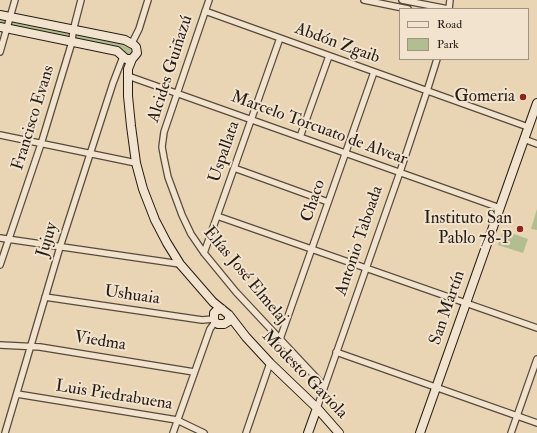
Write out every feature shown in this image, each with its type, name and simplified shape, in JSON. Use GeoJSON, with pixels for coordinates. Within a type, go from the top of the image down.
{"type":"FeatureCollection","features":[{"type":"Feature","properties":{"kind":"street"},"geometry":{"type":"LineString","coordinates":[[0,52],[4,28],[10,18],[15,0]]}},
{"type":"Feature","properties":{"kind":"street","name":"Francisco Evans"},"geometry":{"type":"LineString","coordinates":[[0,265],[41,144],[72,42],[73,31],[82,0]]}},
{"type":"Feature","properties":{"kind":"street"},"geometry":{"type":"LineString","coordinates":[[4,28],[116,51],[126,57],[136,56],[139,29],[148,0]]}},
{"type":"Feature","properties":{"kind":"street","name":"Alcides Guiñazú"},"geometry":{"type":"LineString","coordinates":[[162,147],[164,132],[209,0]]}},
{"type":"Feature","properties":{"kind":"street"},"geometry":{"type":"LineString","coordinates":[[364,0],[401,8]]}},
{"type":"Feature","properties":{"kind":"street"},"geometry":{"type":"LineString","coordinates":[[404,0],[443,8]]}},
{"type":"Feature","properties":{"kind":"street","name":"Abdón Zgaib"},"geometry":{"type":"LineString","coordinates":[[205,11],[528,127]]}},
{"type":"Feature","properties":{"kind":"street"},"geometry":{"type":"LineString","coordinates":[[0,15],[73,31],[125,40],[136,47],[137,51]]}},
{"type":"Feature","properties":{"kind":"street"},"geometry":{"type":"LineString","coordinates":[[131,43],[139,29]]}},
{"type":"Feature","properties":{"kind":"street","name":"Uspallata"},"geometry":{"type":"LineString","coordinates":[[204,253],[280,38]]}},
{"type":"Feature","properties":{"kind":"street"},"geometry":{"type":"LineString","coordinates":[[131,43],[124,44],[122,46],[126,57],[128,72],[130,126],[136,163],[143,189],[155,220],[167,243],[180,264],[213,302],[216,316],[172,433]]}},
{"type":"Feature","properties":{"kind":"street"},"geometry":{"type":"LineString","coordinates":[[300,137],[329,56]]}},
{"type":"Feature","properties":{"kind":"street","name":"Jujuy"},"geometry":{"type":"LineString","coordinates":[[5,433],[32,346],[60,247],[113,84],[126,57]]}},
{"type":"Feature","properties":{"kind":"street","name":"Antonio Taboada"},"geometry":{"type":"LineString","coordinates":[[308,433],[400,172],[437,60]]}},
{"type":"Feature","properties":{"kind":"street","name":"Marcelo Torcuato de Alvear"},"geometry":{"type":"LineString","coordinates":[[128,72],[177,93],[500,208]]}},
{"type":"Feature","properties":{"kind":"street","name":"Chaco"},"geometry":{"type":"LineString","coordinates":[[280,338],[374,72]]}},
{"type":"Feature","properties":{"kind":"street","name":"San Martín"},"geometry":{"type":"LineString","coordinates":[[420,433],[537,103]]}},
{"type":"Feature","properties":{"kind":"street"},"geometry":{"type":"LineString","coordinates":[[0,135],[136,163]]}},
{"type":"Feature","properties":{"kind":"street"},"geometry":{"type":"LineString","coordinates":[[524,139],[537,144]]}},
{"type":"Feature","properties":{"kind":"street","name":"Elías José Elmelaj"},"geometry":{"type":"LineString","coordinates":[[162,147],[165,165],[175,199],[191,234],[204,253],[236,292],[324,386]]}},
{"type":"Feature","properties":{"kind":"street"},"geometry":{"type":"LineString","coordinates":[[234,168],[328,202]]}},
{"type":"Feature","properties":{"kind":"street"},"geometry":{"type":"LineString","coordinates":[[217,216],[537,328]]}},
{"type":"Feature","properties":{"kind":"street"},"geometry":{"type":"LineString","coordinates":[[0,238],[180,264]]}},
{"type":"Feature","properties":{"kind":"street","name":"Ushuaia"},"geometry":{"type":"LineString","coordinates":[[45,298],[202,320],[216,316]]}},
{"type":"Feature","properties":{"kind":"street"},"geometry":{"type":"LineString","coordinates":[[224,324],[228,321],[229,315]]}},
{"type":"Feature","properties":{"kind":"street","name":"Modesto Gaviola"},"geometry":{"type":"LineString","coordinates":[[246,337],[224,324],[218,324],[216,316],[229,315],[246,337],[270,363],[317,408],[340,433]]}},
{"type":"Feature","properties":{"kind":"street","name":"Viedma"},"geometry":{"type":"LineString","coordinates":[[0,345],[32,346],[194,372]]}},
{"type":"Feature","properties":{"kind":"street"},"geometry":{"type":"LineString","coordinates":[[336,352],[537,423]]}},
{"type":"Feature","properties":{"kind":"street"},"geometry":{"type":"LineString","coordinates":[[511,433],[537,359]]}},
{"type":"Feature","properties":{"kind":"street"},"geometry":{"type":"LineString","coordinates":[[246,433],[270,363]]}},
{"type":"Feature","properties":{"kind":"street","name":"Luis Piedrabuena"},"geometry":{"type":"LineString","coordinates":[[17,394],[177,420],[204,433]]}},
{"type":"Feature","properties":{"kind":"green space"},"geometry":{"type":"Polygon","coordinates":[[[0,15],[131,43],[136,56],[122,56],[0,27],[0,15]]]}},
{"type":"Feature","properties":{"kind":"green space"},"geometry":{"type":"Polygon","coordinates":[[[537,209],[537,230],[531,229],[537,209]]]}},
{"type":"Feature","properties":{"kind":"green space"},"geometry":{"type":"Polygon","coordinates":[[[503,230],[528,239],[523,253],[498,245],[503,230]]]}},
{"type":"Feature","properties":{"kind":"place","name":"Gomeria"},"geometry":{"type":"Point","coordinates":[523,97]}},
{"type":"Feature","properties":{"kind":"place","name":"Instituto San Pablo 78-P"},"geometry":{"type":"Point","coordinates":[520,229]}}]}
